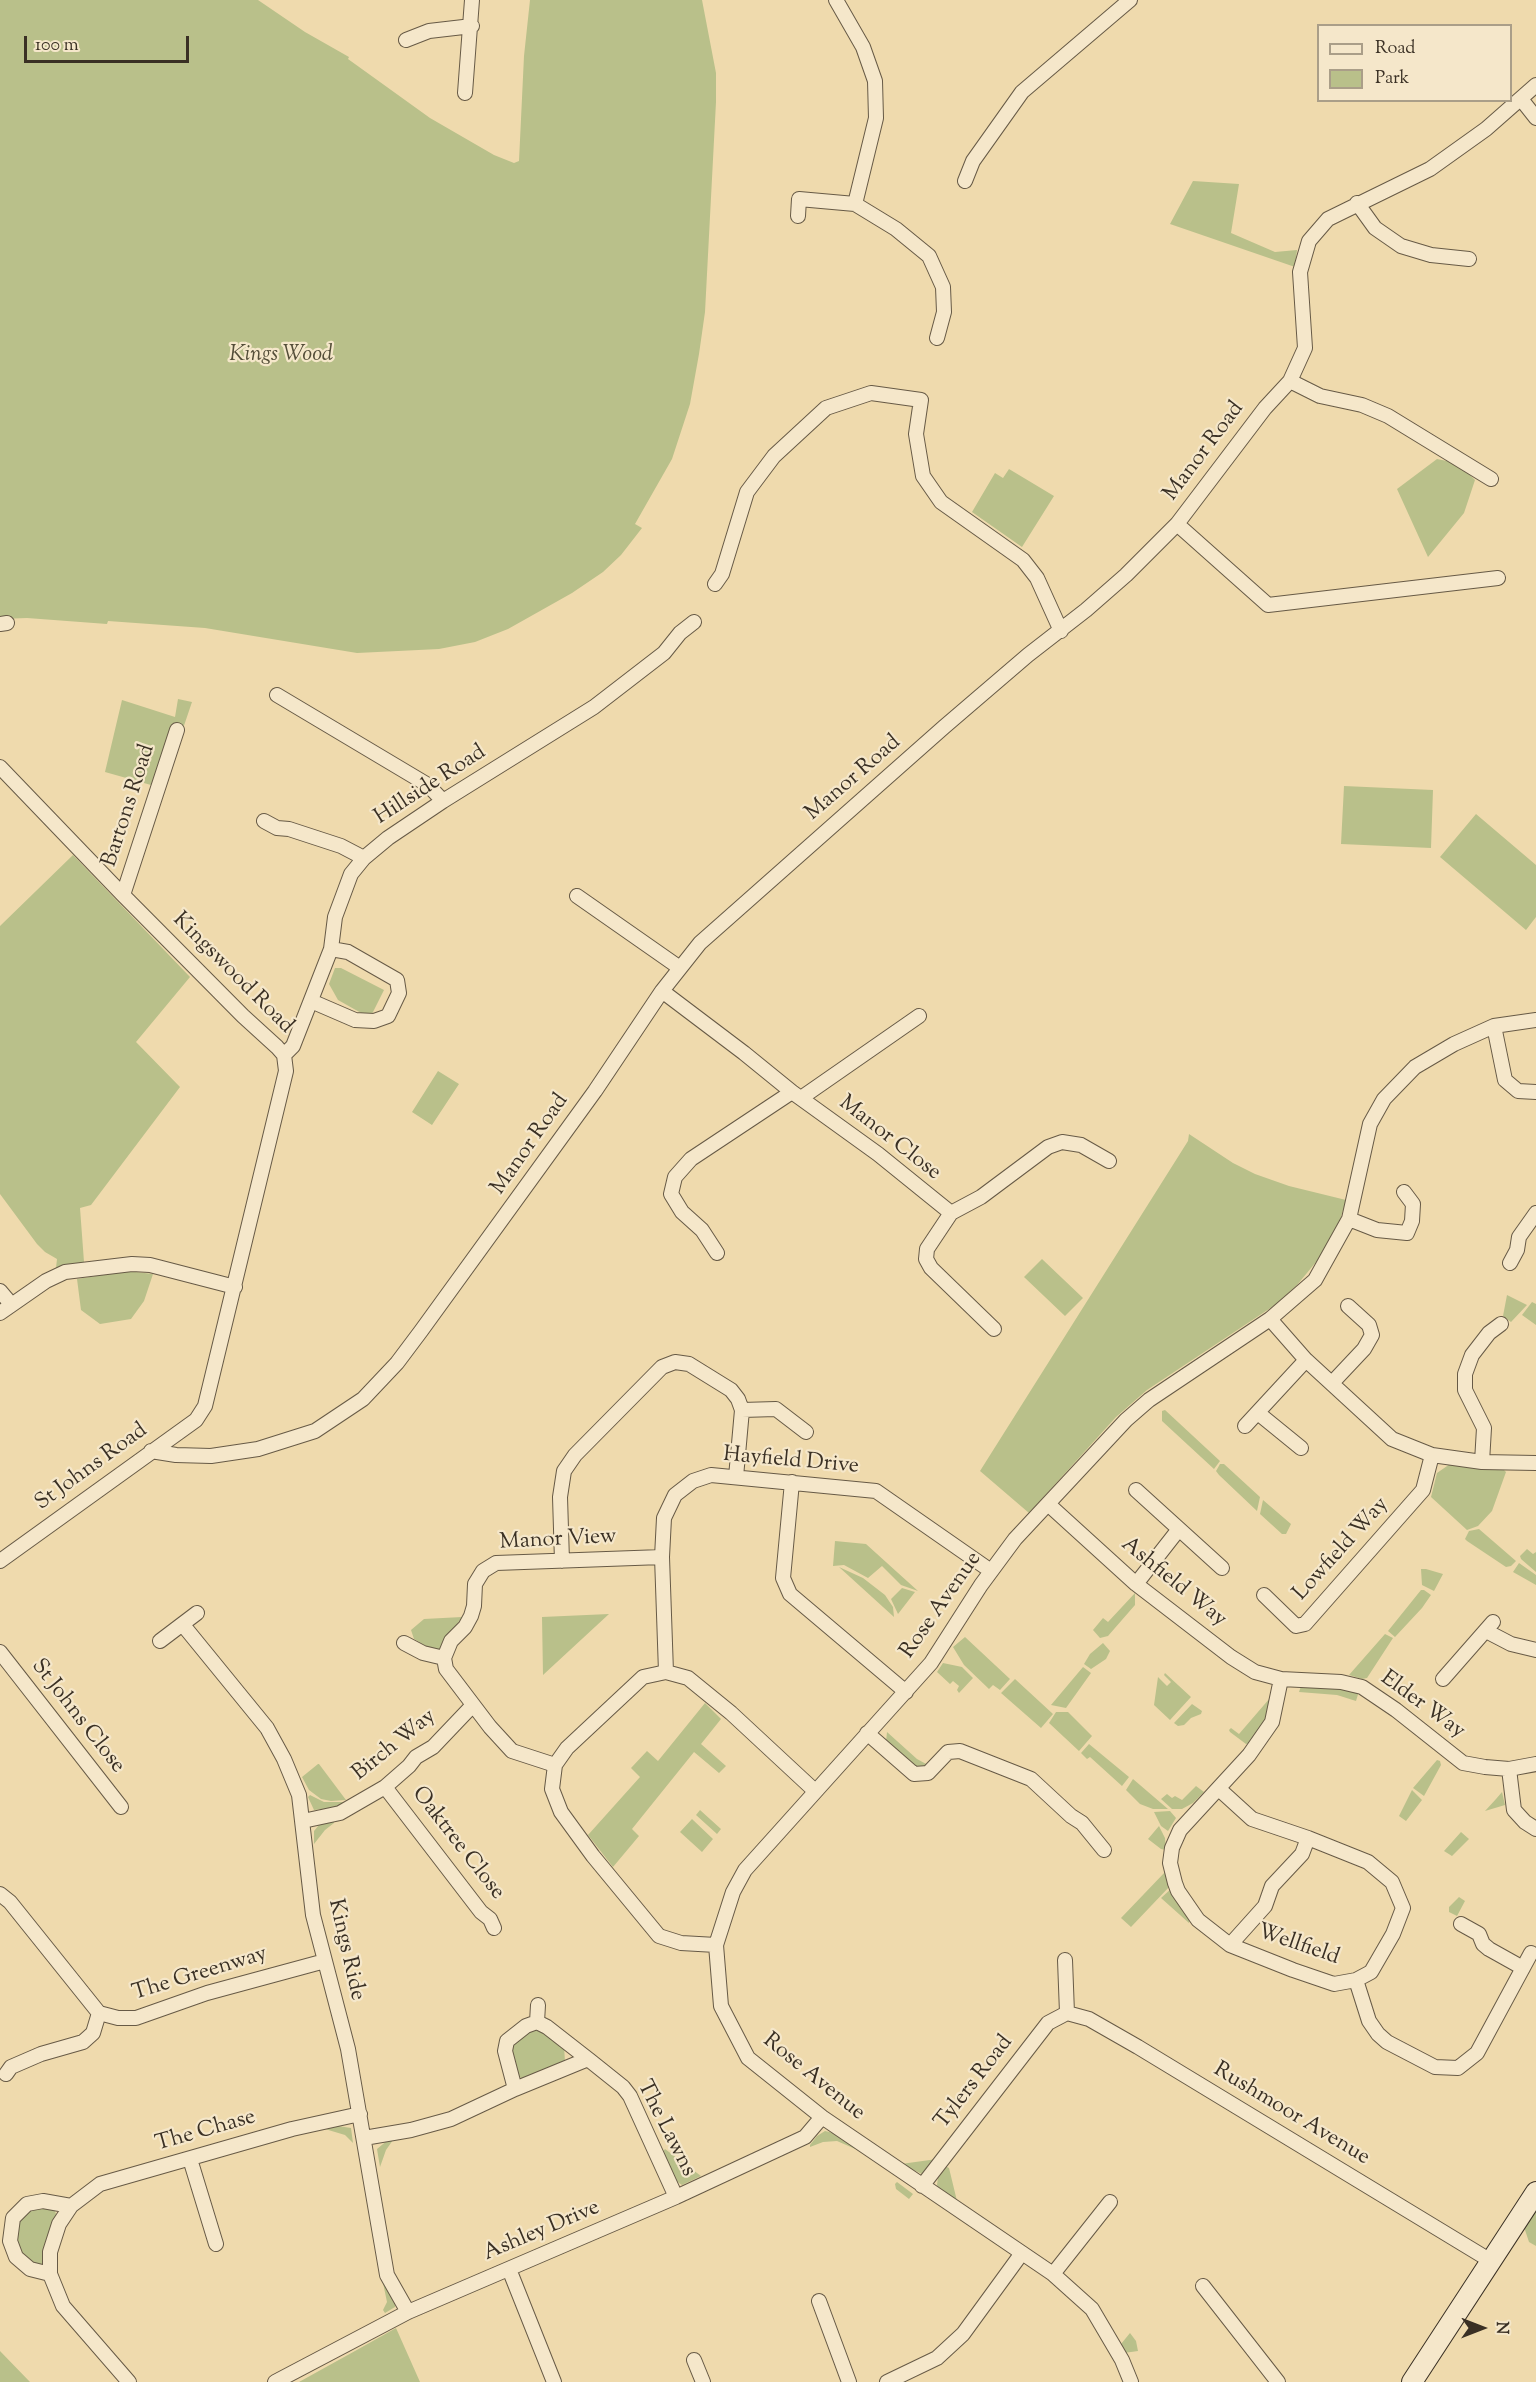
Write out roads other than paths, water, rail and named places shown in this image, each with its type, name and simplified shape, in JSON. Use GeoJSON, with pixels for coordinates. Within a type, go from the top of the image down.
{"type":"FeatureCollection","features":[{"type":"Feature","properties":{"kind":"main road"},"geometry":{"type":"LineString","coordinates":[[1412,2382],[1536,2192]]}},
{"type":"Feature","properties":{"kind":"street"},"geometry":{"type":"LineString","coordinates":[[465,93],[472,26],[472,0]]}},
{"type":"Feature","properties":{"kind":"street"},"geometry":{"type":"LineString","coordinates":[[836,0],[863,47],[875,81],[876,118],[855,204]]}},
{"type":"Feature","properties":{"kind":"street"},"geometry":{"type":"LineString","coordinates":[[965,181],[973,161],[1022,92],[1131,0]]}},
{"type":"Feature","properties":{"kind":"street"},"geometry":{"type":"LineString","coordinates":[[406,40],[429,31],[472,26]]}},
{"type":"Feature","properties":{"kind":"street","name":"Manor Road"},"geometry":{"type":"LineString","coordinates":[[151,1451],[176,1455],[211,1456],[258,1449],[315,1431],[363,1399],[398,1363],[496,1231],[662,991],[700,943],[1028,655],[1061,631],[1126,575],[1177,524],[1251,427],[1290,381],[1305,348],[1300,272],[1309,241],[1328,219],[1430,169],[1486,129],[1536,85]]}},
{"type":"Feature","properties":{"kind":"street"},"geometry":{"type":"LineString","coordinates":[[1521,99],[1536,118]]}},
{"type":"Feature","properties":{"kind":"street"},"geometry":{"type":"LineString","coordinates":[[798,216],[799,199],[855,204],[896,229],[929,256],[943,287],[944,312],[938,339]]}},
{"type":"Feature","properties":{"kind":"street"},"geometry":{"type":"LineString","coordinates":[[1357,203],[1375,228],[1401,246],[1431,255],[1469,259]]}},
{"type":"Feature","properties":{"kind":"street"},"geometry":{"type":"LineString","coordinates":[[1290,381],[1320,396],[1362,405],[1388,416],[1491,479]]}},
{"type":"Feature","properties":{"kind":"street"},"geometry":{"type":"LineString","coordinates":[[715,584],[722,574],[747,492],[774,456],[826,408],[871,393],[921,400],[916,434],[923,476],[941,502],[1023,560],[1037,578],[1061,631]]}},
{"type":"Feature","properties":{"kind":"street"},"geometry":{"type":"LineString","coordinates":[[1177,524],[1268,605],[1498,578]]}},
{"type":"Feature","properties":{"kind":"street","name":"Hillside Road"},"geometry":{"type":"LineString","coordinates":[[284,1055],[293,1046],[331,949],[335,917],[351,874],[364,858],[388,838],[442,801],[594,707],[664,653],[680,633],[694,622]]}},
{"type":"Feature","properties":{"kind":"street"},"geometry":{"type":"LineString","coordinates":[[277,695],[428,785],[442,801]]}},
{"type":"Feature","properties":{"kind":"street","name":"Bartons Road"},"geometry":{"type":"LineString","coordinates":[[123,895],[177,730]]}},
{"type":"Feature","properties":{"kind":"street","name":"Kingswood Road"},"geometry":{"type":"LineString","coordinates":[[0,767],[123,895],[284,1055],[285,1071],[205,1406]]}},
{"type":"Feature","properties":{"kind":"street"},"geometry":{"type":"LineString","coordinates":[[264,821],[277,828],[289,829],[341,846],[364,858]]}},
{"type":"Feature","properties":{"kind":"street"},"geometry":{"type":"LineString","coordinates":[[577,896],[680,968]]}},
{"type":"Feature","properties":{"kind":"street"},"geometry":{"type":"LineString","coordinates":[[311,1001],[355,1020],[374,1021],[388,1016],[399,993],[397,980],[348,952],[331,949]]}},
{"type":"Feature","properties":{"kind":"street","name":"Manor Close"},"geometry":{"type":"LineString","coordinates":[[662,991],[878,1154],[951,1213]]}},
{"type":"Feature","properties":{"kind":"street","name":"Manor Close"},"geometry":{"type":"LineString","coordinates":[[717,1253],[702,1230],[682,1212],[671,1194],[675,1177],[691,1159],[797,1095],[919,1016]]}},
{"type":"Feature","properties":{"kind":"street","name":"Rose Avenue"},"geometry":{"type":"LineString","coordinates":[[1131,2382],[1122,2360],[1092,2309],[1053,2274],[822,2117],[748,2058],[721,2006],[716,1945],[733,1892],[745,1870],[931,1663],[991,1571],[1015,1539],[1126,1420],[1149,1400],[1270,1319],[1315,1280],[1349,1219],[1370,1124],[1383,1099],[1415,1067],[1454,1044],[1494,1026],[1536,1020]]}},
{"type":"Feature","properties":{"kind":"street"},"geometry":{"type":"LineString","coordinates":[[1494,1026],[1505,1080],[1518,1091],[1536,1092]]}},
{"type":"Feature","properties":{"kind":"street","name":"Manor Close"},"geometry":{"type":"LineString","coordinates":[[994,1329],[931,1268],[926,1259],[927,1249],[951,1213],[981,1197],[1048,1147],[1062,1142],[1081,1145],[1110,1161]]}},
{"type":"Feature","properties":{"kind":"street"},"geometry":{"type":"LineString","coordinates":[[1349,1219],[1377,1230],[1413,1236],[1413,1204],[1404,1192]]}},
{"type":"Feature","properties":{"kind":"street"},"geometry":{"type":"LineString","coordinates":[[1510,1263],[1517,1250],[1519,1237],[1536,1213]]}},
{"type":"Feature","properties":{"kind":"street"},"geometry":{"type":"LineString","coordinates":[[0,1291],[6,1309],[46,1281],[65,1272],[132,1264],[150,1265],[235,1287]]}},
{"type":"Feature","properties":{"kind":"street"},"geometry":{"type":"LineString","coordinates":[[1332,1383],[1364,1348],[1372,1335],[1369,1324],[1348,1306]]}},
{"type":"Feature","properties":{"kind":"street"},"geometry":{"type":"LineString","coordinates":[[1270,1319],[1306,1360],[1392,1439],[1432,1455],[1482,1462],[1536,1462]]}},
{"type":"Feature","properties":{"kind":"street"},"geometry":{"type":"LineString","coordinates":[[1482,1462],[1484,1428],[1465,1390],[1465,1374],[1472,1355],[1489,1332],[1501,1323]]}},
{"type":"Feature","properties":{"kind":"street"},"geometry":{"type":"LineString","coordinates":[[1245,1426],[1306,1360]]}},
{"type":"Feature","properties":{"kind":"street"},"geometry":{"type":"LineString","coordinates":[[562,1561],[560,1497],[564,1471],[575,1455],[662,1368],[675,1362],[689,1364],[731,1390],[742,1410],[736,1477]]}},
{"type":"Feature","properties":{"kind":"street","name":"St Johns Road"},"geometry":{"type":"LineString","coordinates":[[0,1561],[196,1420],[205,1406]]}},
{"type":"Feature","properties":{"kind":"street"},"geometry":{"type":"LineString","coordinates":[[742,1410],[776,1409],[806,1432]]}},
{"type":"Feature","properties":{"kind":"street"},"geometry":{"type":"LineString","coordinates":[[1258,1413],[1300,1448]]}},
{"type":"Feature","properties":{"kind":"street","name":"Lowfield Way"},"geometry":{"type":"LineString","coordinates":[[1264,1595],[1296,1626],[1305,1624],[1423,1490],[1432,1455]]}},
{"type":"Feature","properties":{"kind":"street","name":"Hayfield Drive"},"geometry":{"type":"LineString","coordinates":[[666,1672],[662,1557],[664,1518],[675,1495],[693,1481],[711,1475],[876,1491],[991,1571]]}},
{"type":"Feature","properties":{"kind":"street"},"geometry":{"type":"LineString","coordinates":[[792,1482],[783,1578],[790,1594],[906,1692]]}},
{"type":"Feature","properties":{"kind":"street"},"geometry":{"type":"LineString","coordinates":[[1136,1490],[1222,1568]]}},
{"type":"Feature","properties":{"kind":"street","name":"Ashfield Way"},"geometry":{"type":"LineString","coordinates":[[1048,1504],[1136,1584],[1232,1657],[1255,1672],[1281,1679]]}},
{"type":"Feature","properties":{"kind":"street"},"geometry":{"type":"LineString","coordinates":[[1136,1584],[1179,1529]]}},
{"type":"Feature","properties":{"kind":"street","name":"Manor View"},"geometry":{"type":"LineString","coordinates":[[444,1658],[451,1641],[465,1627],[471,1616],[475,1584],[483,1571],[496,1563],[662,1557]]}},
{"type":"Feature","properties":{"kind":"street"},"geometry":{"type":"LineString","coordinates":[[160,1641],[197,1613]]}},
{"type":"Feature","properties":{"kind":"street","name":"Kings Ride"},"geometry":{"type":"LineString","coordinates":[[183,1625],[267,1728],[284,1759],[299,1795],[313,1916],[348,2049],[387,2275],[408,2312]]}},
{"type":"Feature","properties":{"kind":"street"},"geometry":{"type":"LineString","coordinates":[[1443,1678],[1489,1626],[1511,1644],[1536,1650]]}},
{"type":"Feature","properties":{"kind":"street"},"geometry":{"type":"LineString","coordinates":[[404,1643],[423,1653],[444,1658],[446,1669],[512,1751],[555,1765]]}},
{"type":"Feature","properties":{"kind":"street","name":"St Johns Close"},"geometry":{"type":"LineString","coordinates":[[0,1652],[121,1807]]}},
{"type":"Feature","properties":{"kind":"street"},"geometry":{"type":"LineString","coordinates":[[716,1945],[681,1943],[659,1936],[593,1856],[561,1812],[552,1789],[555,1765],[567,1748],[644,1677],[666,1672],[688,1678],[731,1713],[815,1791]]}},
{"type":"Feature","properties":{"kind":"street","name":"Elder Way"},"geometry":{"type":"LineString","coordinates":[[1281,1679],[1329,1680],[1362,1687],[1396,1710],[1463,1762],[1509,1769],[1536,1764]]}},
{"type":"Feature","properties":{"kind":"street","name":"Wellfield"},"geometry":{"type":"LineString","coordinates":[[1219,1789],[1252,1820],[1308,1838],[1368,1862],[1392,1882],[1403,1908],[1393,1934],[1371,1971],[1356,1980],[1334,1984],[1230,1945],[1198,1920],[1174,1883],[1170,1863],[1172,1848],[1184,1823],[1219,1789],[1272,1722],[1281,1679]]}},
{"type":"Feature","properties":{"kind":"street","name":"Birch Way"},"geometry":{"type":"LineString","coordinates":[[303,1821],[340,1813],[385,1787],[416,1757],[433,1747],[473,1705]]}},
{"type":"Feature","properties":{"kind":"street"},"geometry":{"type":"LineString","coordinates":[[867,1733],[914,1774],[928,1773],[948,1752],[960,1751],[1031,1779],[1071,1816],[1082,1822],[1104,1850]]}},
{"type":"Feature","properties":{"kind":"street"},"geometry":{"type":"LineString","coordinates":[[1509,1769],[1514,1810],[1525,1822],[1536,1829]]}},
{"type":"Feature","properties":{"kind":"street","name":"Oaktree Close"},"geometry":{"type":"LineString","coordinates":[[385,1787],[481,1912],[490,1919],[494,1928]]}},
{"type":"Feature","properties":{"kind":"street","name":"Wellfield"},"geometry":{"type":"LineString","coordinates":[[1230,1945],[1265,1906],[1272,1886],[1302,1854],[1308,1838]]}},
{"type":"Feature","properties":{"kind":"street"},"geometry":{"type":"LineString","coordinates":[[0,1894],[10,1902],[99,2013],[93,2033],[83,2042],[41,2054],[11,2067],[6,2074]]}},
{"type":"Feature","properties":{"kind":"street"},"geometry":{"type":"LineString","coordinates":[[1461,1924],[1479,1934],[1483,1944],[1489,1949],[1522,1968]]}},
{"type":"Feature","properties":{"kind":"street"},"geometry":{"type":"LineString","coordinates":[[1356,1980],[1369,2021],[1387,2042],[1435,2067],[1458,2068],[1477,2053],[1531,1953]]}},
{"type":"Feature","properties":{"kind":"street"},"geometry":{"type":"LineString","coordinates":[[1065,1960],[1067,2013]]}},
{"type":"Feature","properties":{"kind":"street","name":"The Greenway"},"geometry":{"type":"LineString","coordinates":[[99,2013],[118,2018],[136,2018],[207,1993],[325,1961]]}},
{"type":"Feature","properties":{"kind":"street"},"geometry":{"type":"LineString","coordinates":[[515,2089],[505,2051],[507,2042],[526,2026],[537,2022],[538,2005]]}},
{"type":"Feature","properties":{"kind":"street","name":"Tylers Road"},"geometry":{"type":"LineString","coordinates":[[922,2186],[1048,2023],[1067,2013]]}},
{"type":"Feature","properties":{"kind":"street","name":"Rushmoor Avenue"},"geometry":{"type":"LineString","coordinates":[[1067,2013],[1089,2019],[1129,2042],[1491,2261]]}},
{"type":"Feature","properties":{"kind":"street","name":"The Lawns"},"geometry":{"type":"LineString","coordinates":[[537,2022],[547,2027],[623,2087],[630,2096],[676,2197]]}},
{"type":"Feature","properties":{"kind":"street"},"geometry":{"type":"LineString","coordinates":[[364,2138],[411,2130],[451,2119],[515,2089],[588,2059]]}},
{"type":"Feature","properties":{"kind":"street","name":"The Chase"},"geometry":{"type":"LineString","coordinates":[[129,2382],[63,2306],[50,2274],[50,2252],[59,2224],[71,2206],[100,2184],[292,2129],[360,2114]]}},
{"type":"Feature","properties":{"kind":"street","name":"Ashley Drive"},"geometry":{"type":"LineString","coordinates":[[275,2382],[408,2312],[676,2197],[805,2137],[822,2117]]}},
{"type":"Feature","properties":{"kind":"street"},"geometry":{"type":"LineString","coordinates":[[190,2159],[216,2244]]}},
{"type":"Feature","properties":{"kind":"street"},"geometry":{"type":"LineString","coordinates":[[50,2274],[30,2269],[16,2257],[10,2241],[13,2218],[27,2204],[43,2201],[71,2206]]}},
{"type":"Feature","properties":{"kind":"street"},"geometry":{"type":"LineString","coordinates":[[1053,2274],[1110,2202]]}},
{"type":"Feature","properties":{"kind":"street"},"geometry":{"type":"LineString","coordinates":[[891,2381],[938,2358],[963,2334],[1022,2253]]}},
{"type":"Feature","properties":{"kind":"street"},"geometry":{"type":"LineString","coordinates":[[509,2269],[554,2382]]}},
{"type":"Feature","properties":{"kind":"street"},"geometry":{"type":"LineString","coordinates":[[1203,2286],[1278,2382]]}},
{"type":"Feature","properties":{"kind":"street"},"geometry":{"type":"LineString","coordinates":[[819,2301],[849,2382]]}},
{"type":"Feature","properties":{"kind":"street"},"geometry":{"type":"LineString","coordinates":[[694,2360],[703,2382]]}},
{"type":"Feature","properties":{"kind":"park label","name":"Kings Wood"},"geometry":{"type":"Point","coordinates":[281,356]}}]}
